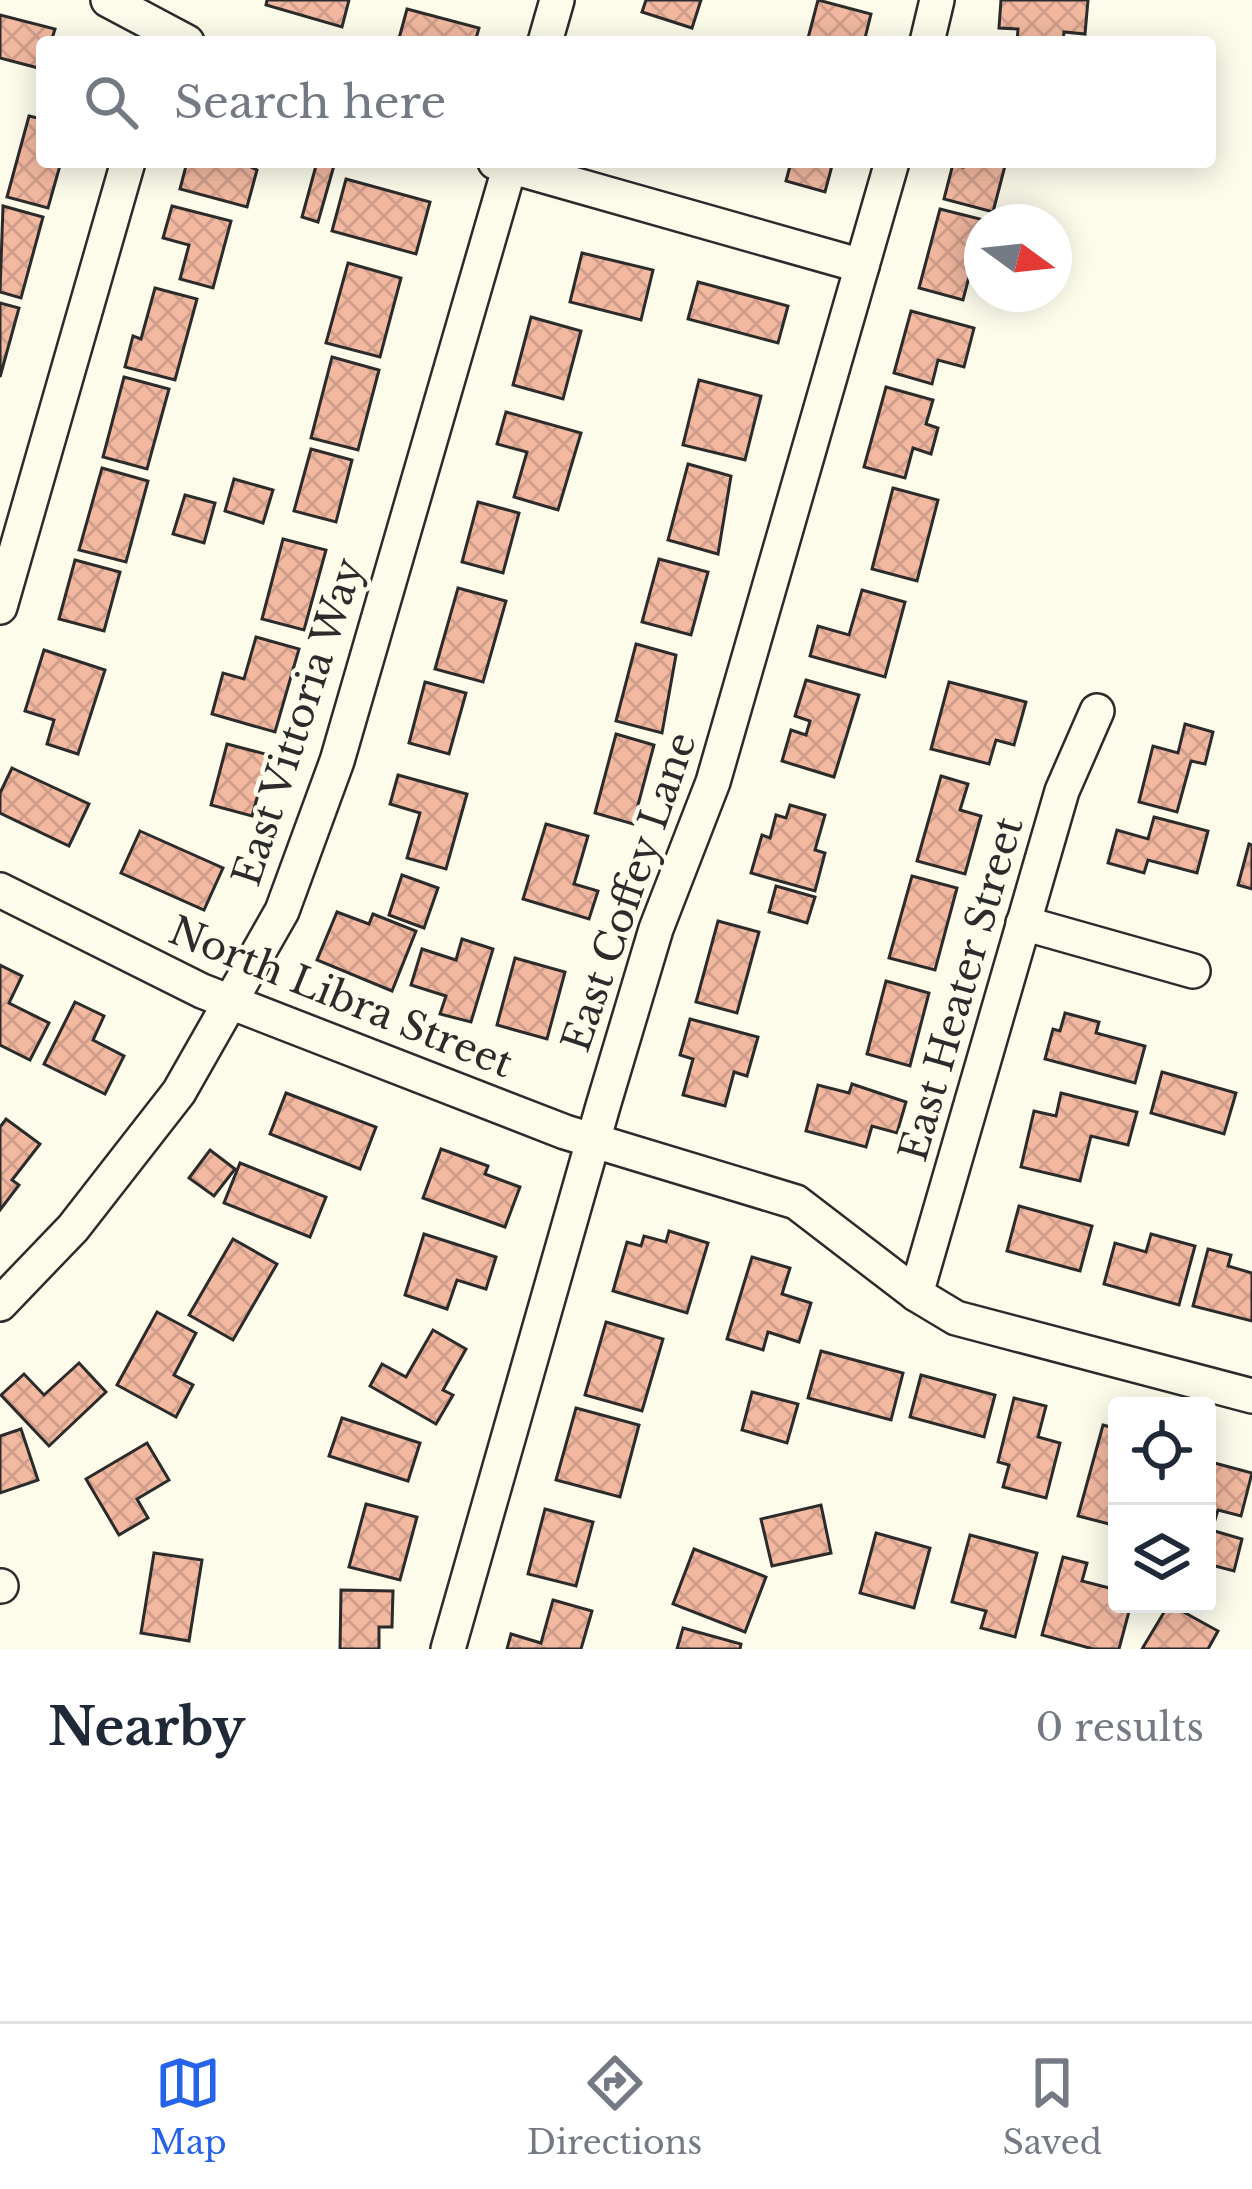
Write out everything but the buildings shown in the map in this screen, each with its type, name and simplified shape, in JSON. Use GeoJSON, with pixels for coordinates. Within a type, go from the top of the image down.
{"type":"FeatureCollection","features":[{"type":"Feature","properties":{"kind":"street"},"geometry":{"type":"LineString","coordinates":[[108,0],[167,36]]}},
{"type":"Feature","properties":{"kind":"street"},"geometry":{"type":"LineString","coordinates":[[547,36],[557,0]]}},
{"type":"Feature","properties":{"kind":"street"},"geometry":{"type":"LineString","coordinates":[[928,36],[937,0]]}},
{"type":"Feature","properties":{"kind":"street"},"geometry":{"type":"LineString","coordinates":[[0,607],[126,168]]}},
{"type":"Feature","properties":{"kind":"street","name":"East Vittoria Way"},"geometry":{"type":"LineString","coordinates":[[0,1304],[128,1164],[234,1003],[282,911],[337,761],[504,168]]}},
{"type":"Feature","properties":{"kind":"street"},"geometry":{"type":"LineString","coordinates":[[522,168],[862,266]]}},
{"type":"Feature","properties":{"kind":"street","name":"East Coffey Lane"},"geometry":{"type":"LineString","coordinates":[[448,1649],[592,1141],[656,929],[713,782],[890,168]]}},
{"type":"Feature","properties":{"kind":"street","name":"East Heater Street"},"geometry":{"type":"LineString","coordinates":[[916,1294],[1067,775],[1097,711]]}},
{"type":"Feature","properties":{"kind":"street","name":"North Libra Street"},"geometry":{"type":"LineString","coordinates":[[0,890],[234,1003],[592,1141],[796,1202],[916,1294],[956,1318],[1252,1396]]}},
{"type":"Feature","properties":{"kind":"street"},"geometry":{"type":"LineString","coordinates":[[1023,923],[1193,971]]}}]}
